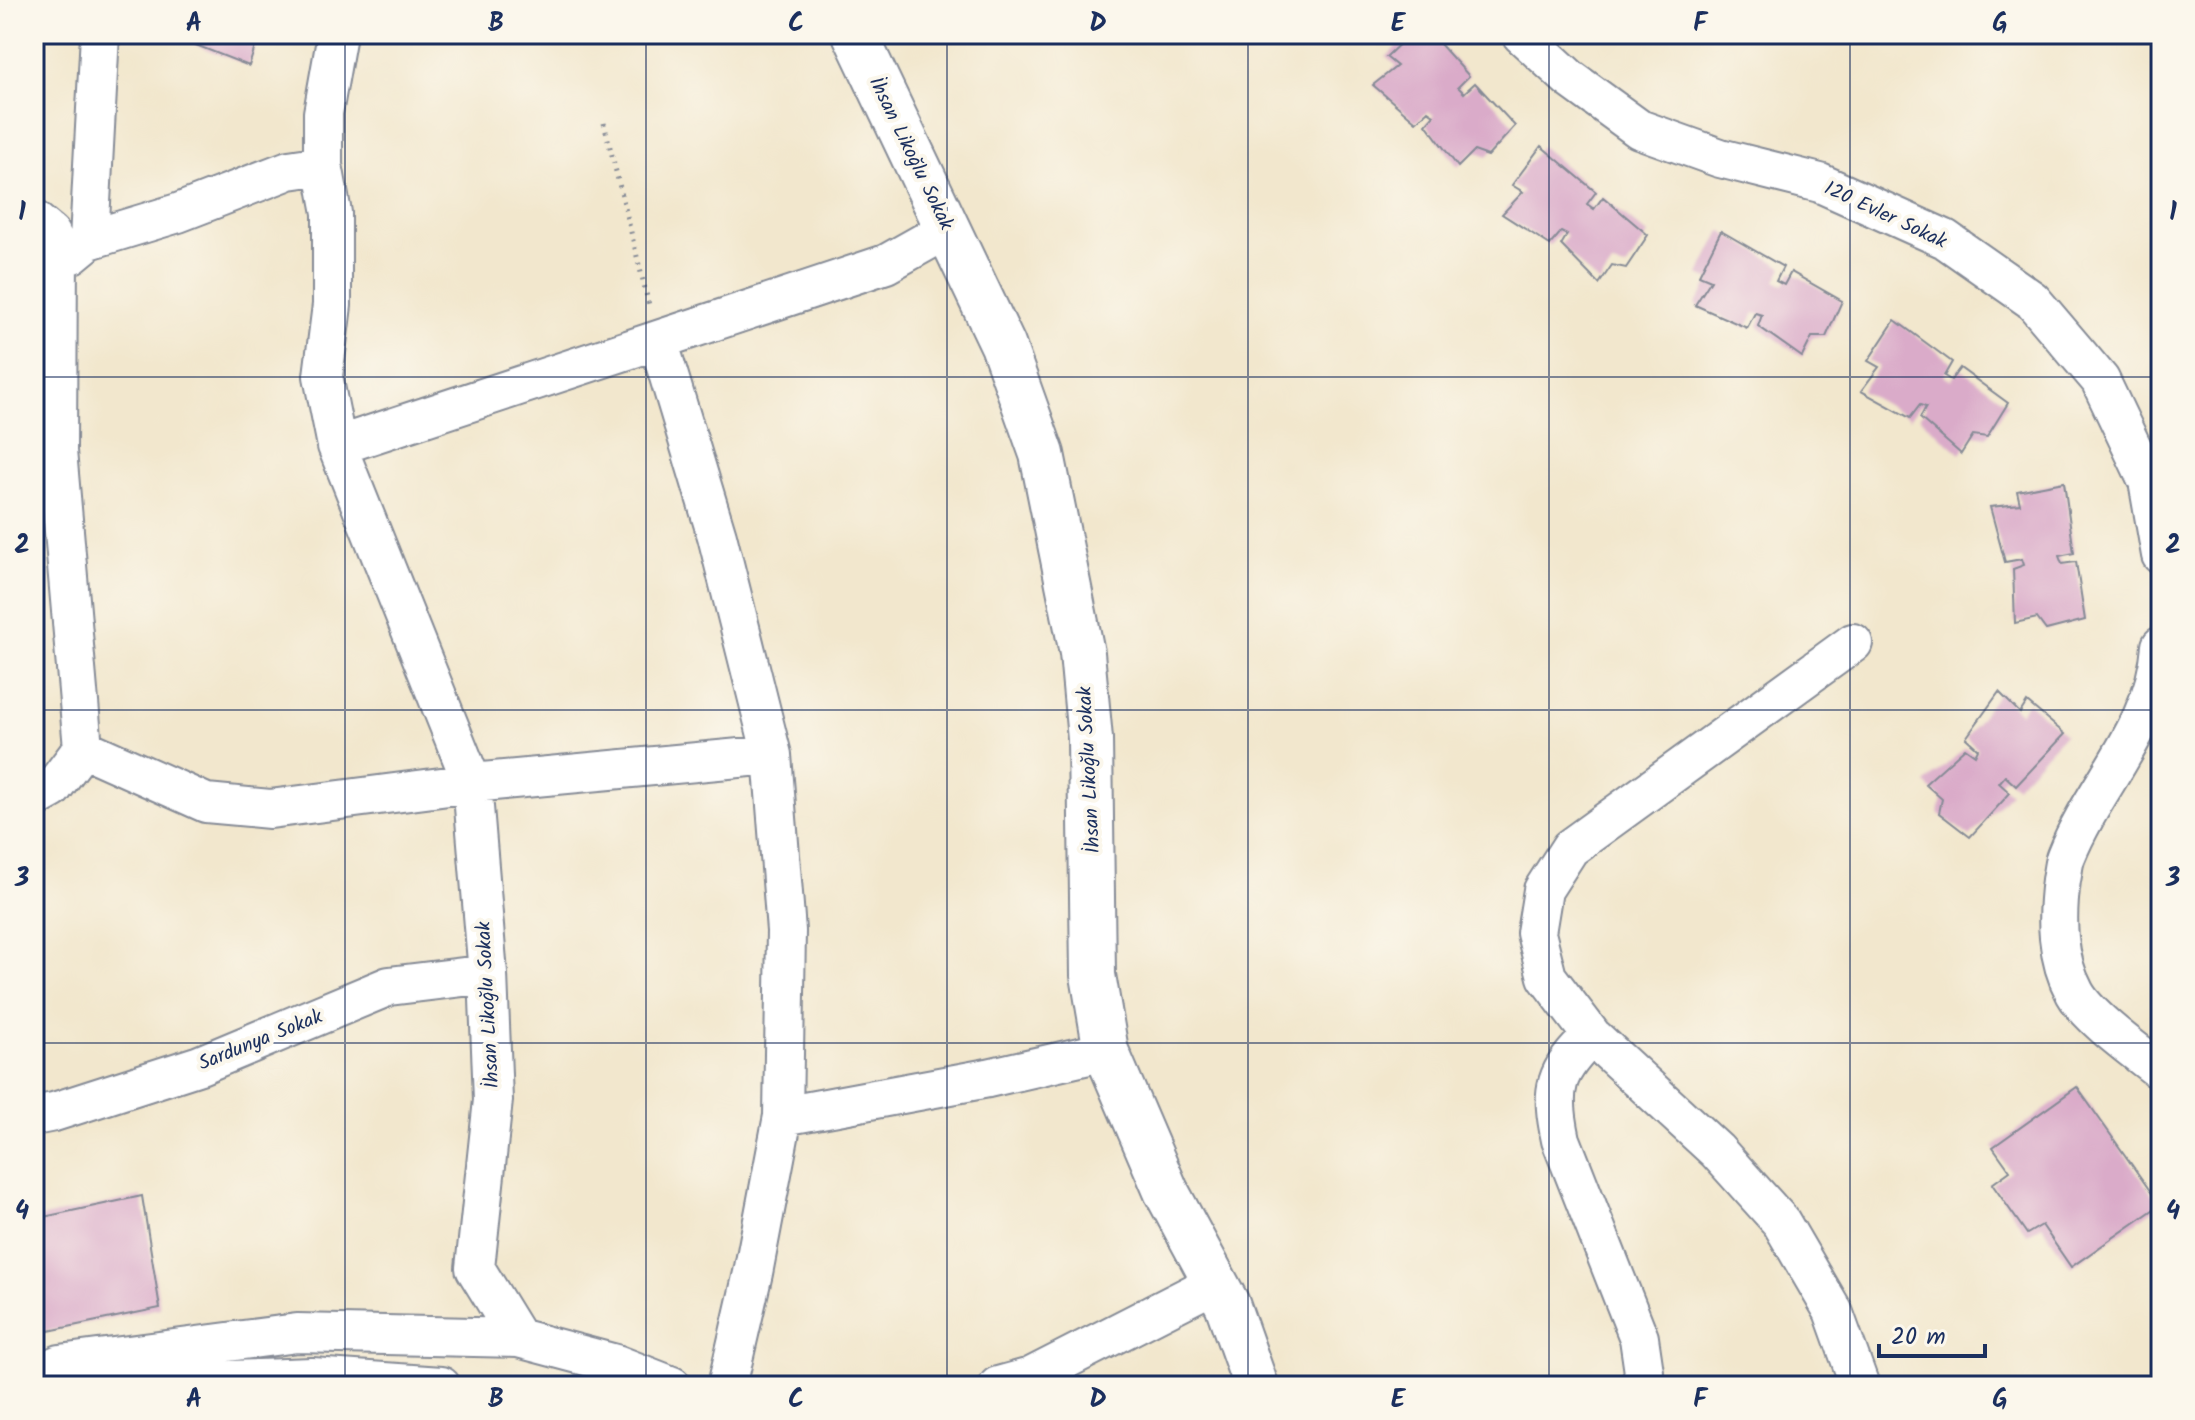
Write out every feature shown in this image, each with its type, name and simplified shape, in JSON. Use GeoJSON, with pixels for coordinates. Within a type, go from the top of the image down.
{"type":"FeatureCollection","features":[{"type":"Feature","properties":{"kind":"street"},"geometry":{"type":"LineString","coordinates":[[89,240],[100,34]]}},
{"type":"Feature","properties":{"kind":"street","name":"İhsan Likoğlu Sokak"},"geometry":{"type":"LineString","coordinates":[[337,34],[323,113],[323,165],[332,213],[332,305],[323,376],[337,446],[472,783],[488,974],[493,1100],[475,1268],[518,1338]]}},
{"type":"Feature","properties":{"kind":"street","name":"İhsan Likoğlu Sokak"},"geometry":{"type":"LineString","coordinates":[[855,34],[950,228],[1003,345],[1042,454],[1082,653],[1090,739],[1093,975],[1106,1051],[1166,1191],[1227,1304],[1256,1386]]}},
{"type":"Feature","properties":{"kind":"street","name":"120 Evler Sokak"},"geometry":{"type":"LineString","coordinates":[[1521,34],[1569,78],[1639,129],[1720,158],[1820,183],[1945,239],[2032,300],[2100,380],[2148,481],[2161,555]]}},
{"type":"Feature","properties":{"kind":"street"},"geometry":{"type":"LineString","coordinates":[[58,265],[89,240],[178,213],[289,170],[323,165]]}},
{"type":"Feature","properties":{"kind":"street"},"geometry":{"type":"LineString","coordinates":[[34,220],[51,234],[58,249],[57,451],[83,748],[52,789],[34,799]]}},
{"type":"Feature","properties":{"kind":"street"},"geometry":{"type":"LineString","coordinates":[[337,446],[886,264],[950,228]]}},
{"type":"Feature","properties":{"kind":"street"},"geometry":{"type":"LineString","coordinates":[[658,340],[717,536],[772,755],[786,931],[783,1116],[753,1273],[727,1386]]}},
{"type":"Feature","properties":{"kind":"street"},"geometry":{"type":"LineString","coordinates":[[1853,643],[1570,848],[1543,890],[1536,933],[1547,977],[1592,1036],[1717,1151],[1781,1222],[1833,1311],[1860,1386]]}},
{"type":"Feature","properties":{"kind":"street"},"geometry":{"type":"LineString","coordinates":[[2161,646],[2159,672],[2131,742],[2064,858],[2058,907],[2059,951],[2076,995],[2111,1032],[2161,1071]]}},
{"type":"Feature","properties":{"kind":"street"},"geometry":{"type":"LineString","coordinates":[[83,748],[206,803],[270,809],[472,783],[772,755]]}},
{"type":"Feature","properties":{"kind":"street","name":"Sardunya Sokak"},"geometry":{"type":"LineString","coordinates":[[34,1116],[200,1065],[389,986],[488,974]]}},
{"type":"Feature","properties":{"kind":"street"},"geometry":{"type":"LineString","coordinates":[[1592,1036],[1560,1072],[1554,1106],[1561,1140],[1639,1338],[1644,1372],[1640,1386]]}},
{"type":"Feature","properties":{"kind":"street"},"geometry":{"type":"LineString","coordinates":[[783,1116],[988,1078],[1106,1051]]}},
{"type":"Feature","properties":{"kind":"street"},"geometry":{"type":"LineString","coordinates":[[998,1386],[1031,1377],[1215,1283]]}},
{"type":"Feature","properties":{"kind":"street"},"geometry":{"type":"LineString","coordinates":[[34,1375],[60,1364],[297,1333],[518,1338],[616,1364],[672,1386]]}},
{"type":"Feature","properties":{"kind":"street"},"geometry":{"type":"LineString","coordinates":[[69,1386],[312,1377],[441,1386]]}},
{"type":"Feature","properties":{"kind":"path"},"geometry":{"type":"LineString","coordinates":[[604,123],[658,340]]}},
{"type":"Feature","properties":{"kind":"building"},"geometry":{"type":"Polygon","coordinates":[[[34,34],[39,34],[36,65],[34,65],[34,34]]]}},
{"type":"Feature","properties":{"kind":"building"},"geometry":{"type":"Polygon","coordinates":[[[168,34],[259,34],[249,66],[168,34]]]}},
{"type":"Feature","properties":{"kind":"building"},"geometry":{"type":"Polygon","coordinates":[[[1410,34],[1431,34],[1469,76],[1458,87],[1464,93],[1475,83],[1515,126],[1488,156],[1474,151],[1458,167],[1426,124],[1434,115],[1428,111],[1416,122],[1373,85],[1397,66],[1386,57],[1410,34]]]}},
{"type":"Feature","properties":{"kind":"building"},"geometry":{"type":"Polygon","coordinates":[[[1541,146],[1596,192],[1587,204],[1594,209],[1603,197],[1648,235],[1626,268],[1612,265],[1599,284],[1561,245],[1567,235],[1561,232],[1550,245],[1502,214],[1523,192],[1512,185],[1541,146]]]}},
{"type":"Feature","properties":{"kind":"building"},"geometry":{"type":"Polygon","coordinates":[[[1721,231],[1783,267],[1776,281],[1784,285],[1791,272],[1842,301],[1826,337],[1812,337],[1802,357],[1758,326],[1762,315],[1755,313],[1747,328],[1695,305],[1711,280],[1699,275],[1721,231]]]}},
{"type":"Feature","properties":{"kind":"building"},"geometry":{"type":"Polygon","coordinates":[[[1895,320],[1952,362],[1944,376],[1951,380],[1960,368],[2008,403],[1987,437],[1973,435],[1961,454],[1920,418],[1926,407],[1920,405],[1910,418],[1861,391],[1879,367],[1868,361],[1895,320]]]}},
{"type":"Feature","properties":{"kind":"building"},"geometry":{"type":"Polygon","coordinates":[[[2064,482],[2074,553],[2059,556],[2062,564],[2076,562],[2085,620],[2046,630],[2037,618],[2015,623],[2013,569],[2024,565],[2022,559],[2005,562],[1990,507],[2020,504],[2017,491],[2064,482]]]}},
{"type":"Feature","properties":{"kind":"building"},"geometry":{"type":"Polygon","coordinates":[[[1999,692],[2020,713],[2027,702],[2065,734],[2016,786],[2005,776],[1999,783],[2010,793],[1970,837],[1939,813],[1942,799],[1925,784],[1965,748],[1975,755],[1978,749],[1966,738],[1999,692]]]}},
{"type":"Feature","properties":{"kind":"building"},"geometry":{"type":"Polygon","coordinates":[[[2077,1087],[2160,1205],[2071,1267],[2042,1225],[2027,1234],[1992,1184],[2010,1171],[1993,1147],[2077,1087]]]}},
{"type":"Feature","properties":{"kind":"building"},"geometry":{"type":"Polygon","coordinates":[[[142,1196],[160,1308],[34,1334],[34,1219],[142,1196]]]}}]}
